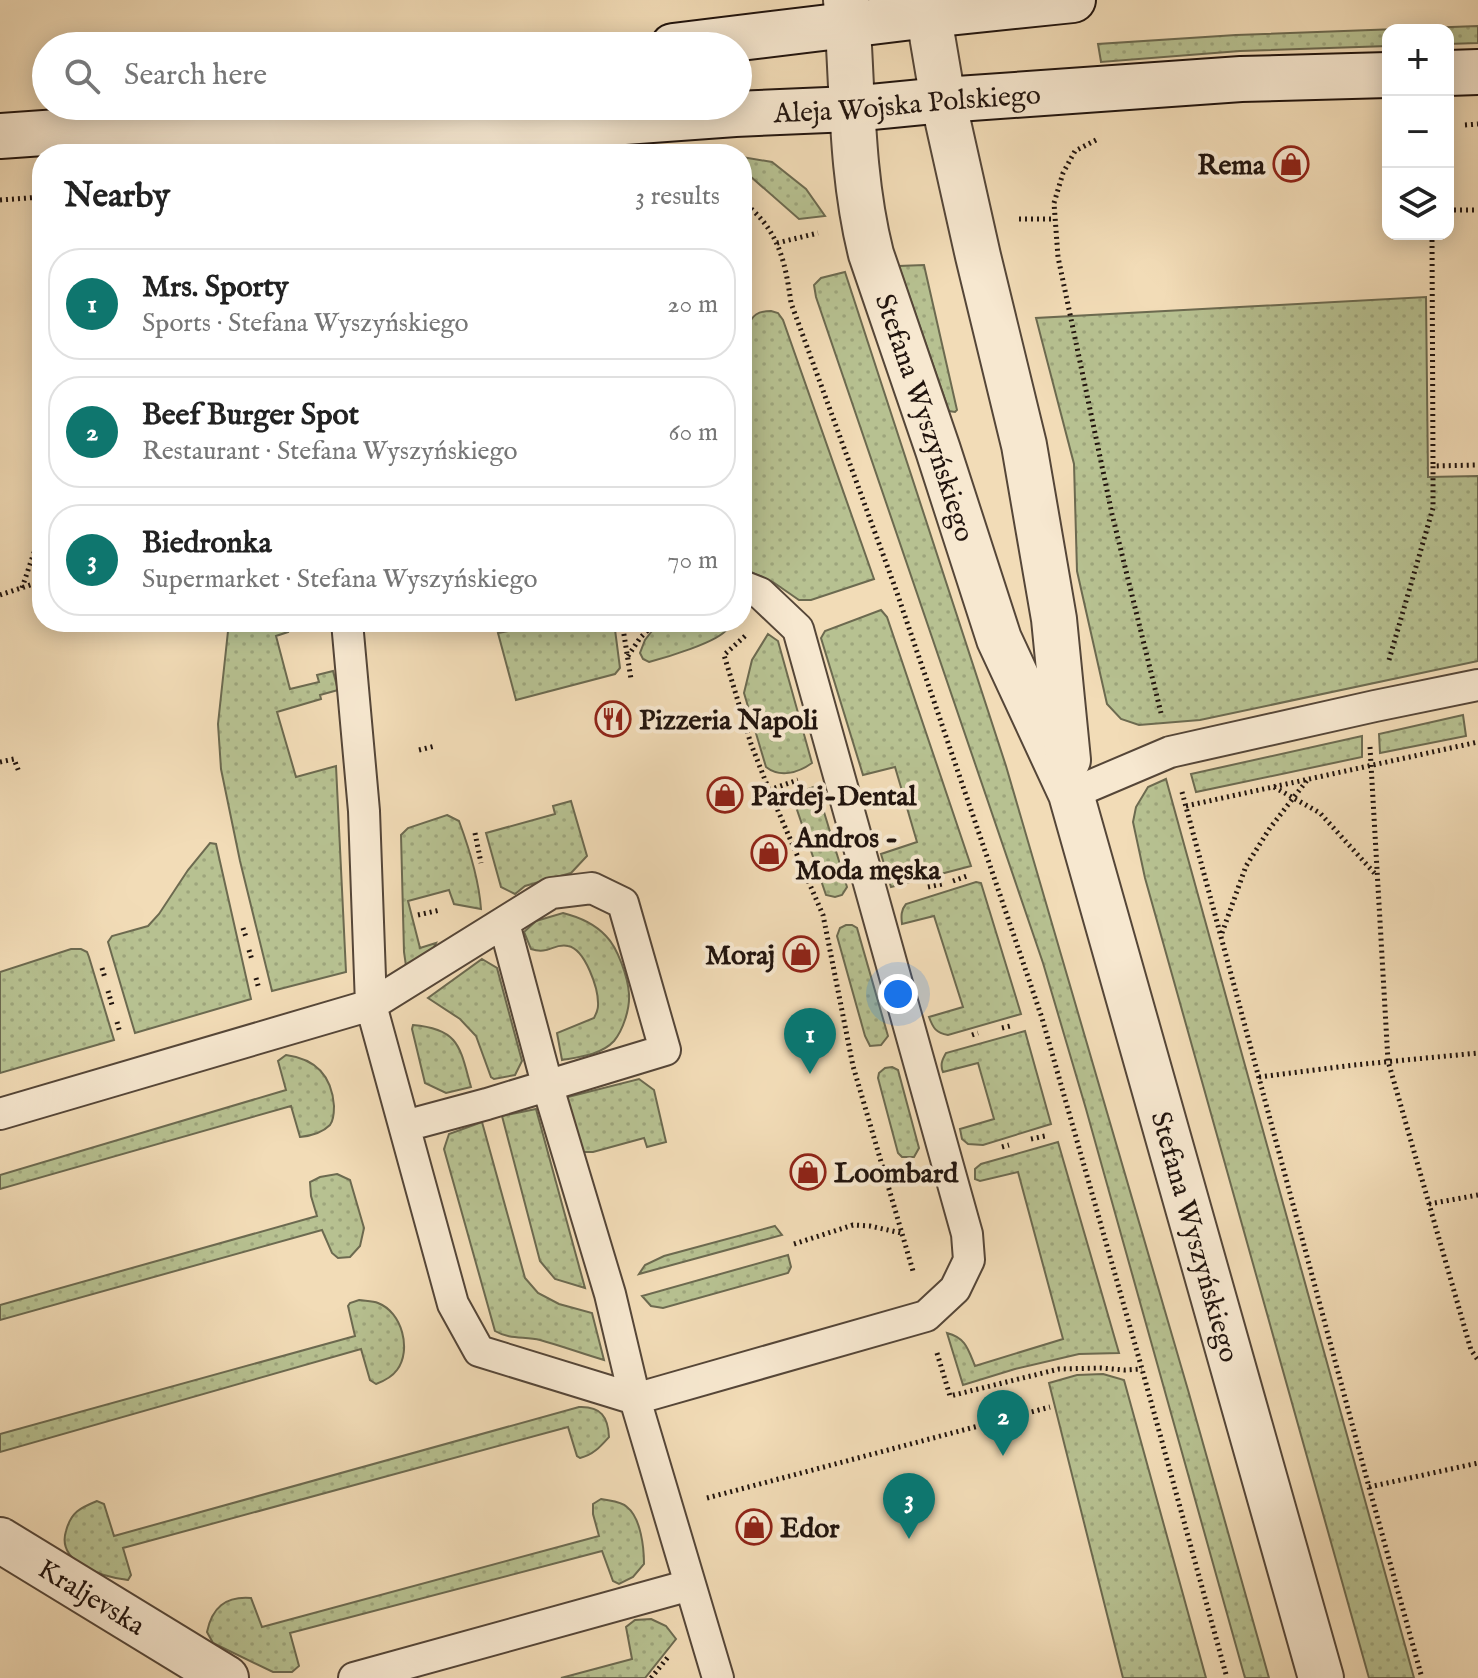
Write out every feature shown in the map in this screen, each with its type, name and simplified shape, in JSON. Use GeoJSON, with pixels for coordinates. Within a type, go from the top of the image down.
{"type":"FeatureCollection","features":[{"type":"Feature","properties":{"kind":"street"},"geometry":{"type":"LineString","coordinates":[[747,32],[848,13],[1073,0]]}},
{"type":"Feature","properties":{"kind":"street","name":"Stefana Wyszyńskiego"},"geometry":{"type":"LineString","coordinates":[[928,7],[943,100],[1024,445],[1054,619],[1071,794]]}},
{"type":"Feature","properties":{"kind":"street","name":"Stefana Wyszyńskiego"},"geometry":{"type":"LineString","coordinates":[[848,13],[851,109],[865,229],[871,254],[999,639],[1071,794],[1321,1678]]}},
{"type":"Feature","properties":{"kind":"street"},"geometry":{"type":"LineString","coordinates":[[1454,73],[1478,72]]}},
{"type":"Feature","properties":{"kind":"street","name":"Aleja Wojska Polskiego"},"geometry":{"type":"LineString","coordinates":[[752,113],[851,109],[1241,79],[1382,75]]}},
{"type":"Feature","properties":{"kind":"street","name":"Aleja Wojska Polskiego"},"geometry":{"type":"LineString","coordinates":[[0,136],[205,120]]}},
{"type":"Feature","properties":{"kind":"street","name":"Aleja Wojska Polskiego"},"geometry":{"type":"LineString","coordinates":[[189,123],[405,138],[652,120]]}},
{"type":"Feature","properties":{"kind":"street","name":"Kraljevska"},"geometry":{"type":"LineString","coordinates":[[0,1540],[226,1678]]}},
{"type":"Feature","properties":{"kind":"lane"},"geometry":{"type":"LineString","coordinates":[[348,632],[364,811],[371,1005],[453,1304],[479,1351],[635,1399],[926,1316],[955,1289],[969,1260],[967,1234],[798,629],[760,593],[752,590]]}},
{"type":"Feature","properties":{"kind":"lane"},"geometry":{"type":"LineString","coordinates":[[1071,794],[1170,752],[1478,685]]}},
{"type":"Feature","properties":{"kind":"lane"},"geometry":{"type":"LineString","coordinates":[[0,1114],[371,1005],[551,893],[592,888],[623,903],[665,1050],[405,1126]]}},
{"type":"Feature","properties":{"kind":"lane"},"geometry":{"type":"LineString","coordinates":[[504,923],[547,1084],[610,1294],[635,1399],[718,1678]]}},
{"type":"Feature","properties":{"kind":"lane"},"geometry":{"type":"LineString","coordinates":[[354,1678],[690,1585]]}},
{"type":"Feature","properties":{"kind":"path"},"geometry":{"type":"LineString","coordinates":[[1075,151],[1102,137]]}},
{"type":"Feature","properties":{"kind":"path"},"geometry":{"type":"LineString","coordinates":[[1075,138],[1075,151],[1063,173],[1054,203],[1054,219],[1058,257],[1112,514],[1170,752],[1422,1678]]}},
{"type":"Feature","properties":{"kind":"path"},"geometry":{"type":"LineString","coordinates":[[0,200],[32,198]]}},
{"type":"Feature","properties":{"kind":"path"},"geometry":{"type":"LineString","coordinates":[[752,209],[777,243],[786,268],[791,303],[896,590],[1042,1018],[1227,1678]]}},
{"type":"Feature","properties":{"kind":"path"},"geometry":{"type":"LineString","coordinates":[[1454,210],[1478,210]]}},
{"type":"Feature","properties":{"kind":"path"},"geometry":{"type":"LineString","coordinates":[[1021,219],[1054,219]]}},
{"type":"Feature","properties":{"kind":"path"},"geometry":{"type":"LineString","coordinates":[[777,243],[830,230]]}},
{"type":"Feature","properties":{"kind":"path"},"geometry":{"type":"LineString","coordinates":[[1432,240],[1433,508],[1375,706],[1369,737],[1388,1061],[1471,1350],[1478,1360]]}},
{"type":"Feature","properties":{"kind":"path"},"geometry":{"type":"LineString","coordinates":[[1433,466],[1478,465]]}},
{"type":"Feature","properties":{"kind":"path"},"geometry":{"type":"LineString","coordinates":[[22,588],[32,558]]}},
{"type":"Feature","properties":{"kind":"path"},"geometry":{"type":"LineString","coordinates":[[0,595],[32,584]]}},
{"type":"Feature","properties":{"kind":"path"},"geometry":{"type":"LineString","coordinates":[[624,632],[631,679]]}},
{"type":"Feature","properties":{"kind":"path"},"geometry":{"type":"LineString","coordinates":[[628,657],[646,632]]}},
{"type":"Feature","properties":{"kind":"path"},"geometry":{"type":"LineString","coordinates":[[724,655],[751,744],[823,915],[853,1066],[950,1396],[1059,1369],[1142,1369]]}},
{"type":"Feature","properties":{"kind":"path"},"geometry":{"type":"LineString","coordinates":[[1186,806],[1478,742]]}},
{"type":"Feature","properties":{"kind":"path"},"geometry":{"type":"LineString","coordinates":[[419,750],[435,746]]}},
{"type":"Feature","properties":{"kind":"path"},"geometry":{"type":"LineString","coordinates":[[0,762],[14,759],[19,772]]}},
{"type":"Feature","properties":{"kind":"path"},"geometry":{"type":"LineString","coordinates":[[1221,935],[1246,866],[1270,828],[1309,779]]}},
{"type":"Feature","properties":{"kind":"path"},"geometry":{"type":"LineString","coordinates":[[1273,786],[1320,813],[1378,877]]}},
{"type":"Feature","properties":{"kind":"path"},"geometry":{"type":"LineString","coordinates":[[475,833],[481,863]]}},
{"type":"Feature","properties":{"kind":"path"},"geometry":{"type":"LineString","coordinates":[[953,881],[967,876]]}},
{"type":"Feature","properties":{"kind":"path"},"geometry":{"type":"LineString","coordinates":[[928,887],[942,884]]}},
{"type":"Feature","properties":{"kind":"path"},"geometry":{"type":"LineString","coordinates":[[243,928],[246,937]]}},
{"type":"Feature","properties":{"kind":"path"},"geometry":{"type":"LineString","coordinates":[[249,950],[252,960]]}},
{"type":"Feature","properties":{"kind":"path"},"geometry":{"type":"LineString","coordinates":[[102,968],[105,978]]}},
{"type":"Feature","properties":{"kind":"path"},"geometry":{"type":"LineString","coordinates":[[256,978],[259,989]]}},
{"type":"Feature","properties":{"kind":"path"},"geometry":{"type":"LineString","coordinates":[[108,991],[112,1005]]}},
{"type":"Feature","properties":{"kind":"path"},"geometry":{"type":"LineString","coordinates":[[117,1022],[120,1033]]}},
{"type":"Feature","properties":{"kind":"path"},"geometry":{"type":"LineString","coordinates":[[1002,1028],[1010,1026]]}},
{"type":"Feature","properties":{"kind":"path"},"geometry":{"type":"LineString","coordinates":[[1259,1077],[1478,1053]]}},
{"type":"Feature","properties":{"kind":"path"},"geometry":{"type":"LineString","coordinates":[[1031,1139],[1045,1136]]}},
{"type":"Feature","properties":{"kind":"path"},"geometry":{"type":"LineString","coordinates":[[1429,1204],[1478,1195]]}},
{"type":"Feature","properties":{"kind":"path"},"geometry":{"type":"LineString","coordinates":[[794,1244],[853,1225],[901,1233]]}},
{"type":"Feature","properties":{"kind":"path"},"geometry":{"type":"LineString","coordinates":[[667,1509],[1050,1407]]}},
{"type":"Feature","properties":{"kind":"path"},"geometry":{"type":"LineString","coordinates":[[1369,1487],[1478,1463]]}},
{"type":"Feature","properties":{"kind":"green space"},"geometry":{"type":"Polygon","coordinates":[[[1478,26],[1478,43],[1454,44],[1454,27],[1478,26]]]}},
{"type":"Feature","properties":{"kind":"green space"},"geometry":{"type":"Polygon","coordinates":[[[1382,30],[1382,46],[1240,51],[1101,62],[1098,44],[1382,30]]]}},
{"type":"Feature","properties":{"kind":"green space"},"geometry":{"type":"Polygon","coordinates":[[[752,159],[772,162],[806,189],[825,216],[799,219],[752,178],[752,159]]]}},
{"type":"Feature","properties":{"kind":"green space"},"geometry":{"type":"Polygon","coordinates":[[[924,265],[955,412],[949,411],[899,266],[924,265]]]}},
{"type":"Feature","properties":{"kind":"green space"},"geometry":{"type":"Polygon","coordinates":[[[845,272],[1006,766],[1269,1678],[1245,1678],[1043,963],[816,297],[814,285],[821,278],[845,272]]]}},
{"type":"Feature","properties":{"kind":"green space"},"geometry":{"type":"Polygon","coordinates":[[[1426,297],[1428,477],[1478,476],[1478,661],[1200,720],[1139,725],[1121,719],[1107,704],[1077,571],[1074,464],[1036,318],[1426,297]]]}},
{"type":"Feature","properties":{"kind":"green space"},"geometry":{"type":"Polygon","coordinates":[[[762,312],[778,313],[783,320],[874,579],[811,600],[799,600],[773,582],[752,573],[752,318],[762,312]]]}},
{"type":"Feature","properties":{"kind":"green space"},"geometry":{"type":"Polygon","coordinates":[[[881,610],[887,617],[971,866],[891,887],[881,854],[917,842],[895,767],[863,775],[821,638],[825,631],[881,610]]]}},
{"type":"Feature","properties":{"kind":"green space"},"geometry":{"type":"Polygon","coordinates":[[[228,632],[288,632],[276,636],[290,689],[319,682],[317,675],[333,671],[338,690],[320,695],[321,699],[277,712],[296,777],[336,766],[346,972],[272,991],[221,769],[218,724],[228,632]]]}},
{"type":"Feature","properties":{"kind":"green space"},"geometry":{"type":"Polygon","coordinates":[[[615,632],[620,668],[615,674],[516,700],[498,633],[615,632]]]}},
{"type":"Feature","properties":{"kind":"green space"},"geometry":{"type":"Polygon","coordinates":[[[651,632],[724,632],[691,649],[649,662],[640,653],[651,632]]]}},
{"type":"Feature","properties":{"kind":"green space"},"geometry":{"type":"Polygon","coordinates":[[[768,634],[778,641],[812,763],[789,773],[766,767],[744,693],[752,660],[768,634]]]}},
{"type":"Feature","properties":{"kind":"green space"},"geometry":{"type":"Polygon","coordinates":[[[1463,715],[1466,736],[1380,753],[1379,734],[1463,715]]]}},
{"type":"Feature","properties":{"kind":"green space"},"geometry":{"type":"Polygon","coordinates":[[[1362,736],[1362,757],[1196,792],[1191,774],[1362,736]]]}},
{"type":"Feature","properties":{"kind":"green space"},"geometry":{"type":"Polygon","coordinates":[[[1166,779],[1414,1678],[1369,1678],[1145,878],[1133,822],[1136,807],[1148,787],[1166,779]]]}},
{"type":"Feature","properties":{"kind":"green space"},"geometry":{"type":"Polygon","coordinates":[[[816,786],[847,887],[842,895],[835,897],[826,895],[792,795],[816,786]]]}},
{"type":"Feature","properties":{"kind":"green space"},"geometry":{"type":"Polygon","coordinates":[[[571,801],[587,856],[571,873],[525,886],[515,894],[501,887],[486,833],[555,814],[553,806],[571,801]]]}},
{"type":"Feature","properties":{"kind":"green space"},"geometry":{"type":"Polygon","coordinates":[[[447,815],[459,821],[473,864],[481,909],[454,904],[449,890],[408,901],[420,948],[436,943],[432,951],[406,966],[401,835],[408,828],[447,815]]]}},
{"type":"Feature","properties":{"kind":"green space"},"geometry":{"type":"Polygon","coordinates":[[[210,843],[216,844],[251,999],[135,1033],[108,942],[112,936],[148,926],[210,843]]]}},
{"type":"Feature","properties":{"kind":"green space"},"geometry":{"type":"Polygon","coordinates":[[[981,883],[1021,1014],[948,1035],[936,1029],[929,1017],[963,1007],[934,916],[902,924],[902,913],[906,904],[981,883]]]}},
{"type":"Feature","properties":{"kind":"green space"},"geometry":{"type":"Polygon","coordinates":[[[563,913],[591,924],[610,941],[624,972],[629,1000],[620,1031],[609,1046],[562,1060],[557,1033],[594,1018],[597,1012],[598,999],[593,980],[585,962],[574,949],[563,946],[542,951],[531,949],[524,932],[536,921],[563,913]]]}},
{"type":"Feature","properties":{"kind":"green space"},"geometry":{"type":"Polygon","coordinates":[[[846,925],[857,928],[888,1036],[881,1045],[870,1046],[865,1036],[837,936],[840,928],[846,925]]]}},
{"type":"Feature","properties":{"kind":"green space"},"geometry":{"type":"Polygon","coordinates":[[[71,949],[87,952],[114,1040],[0,1073],[0,972],[71,949]]]}},
{"type":"Feature","properties":{"kind":"green space"},"geometry":{"type":"Polygon","coordinates":[[[482,959],[497,968],[522,1061],[515,1075],[491,1077],[476,1036],[460,1019],[428,998],[482,959]]]}},
{"type":"Feature","properties":{"kind":"green space"},"geometry":{"type":"Polygon","coordinates":[[[413,1025],[440,1031],[456,1043],[471,1087],[446,1093],[425,1083],[413,1025]]]}},
{"type":"Feature","properties":{"kind":"green space"},"geometry":{"type":"Polygon","coordinates":[[[1025,1031],[1051,1124],[983,1145],[968,1144],[962,1139],[960,1129],[994,1119],[978,1063],[943,1072],[946,1053],[1025,1031]]]}},
{"type":"Feature","properties":{"kind":"green space"},"geometry":{"type":"Polygon","coordinates":[[[286,1055],[314,1065],[330,1086],[333,1118],[330,1125],[320,1132],[300,1137],[291,1106],[0,1189],[0,1175],[286,1090],[278,1061],[286,1055]]]}},
{"type":"Feature","properties":{"kind":"green space"},"geometry":{"type":"Polygon","coordinates":[[[885,1068],[898,1070],[919,1148],[914,1157],[902,1157],[898,1153],[878,1078],[885,1068]]]}},
{"type":"Feature","properties":{"kind":"green space"},"geometry":{"type":"Polygon","coordinates":[[[639,1079],[654,1090],[666,1142],[647,1147],[644,1138],[593,1152],[577,1152],[564,1098],[639,1079]]]}},
{"type":"Feature","properties":{"kind":"green space"},"geometry":{"type":"Polygon","coordinates":[[[536,1109],[585,1288],[555,1279],[540,1261],[502,1116],[536,1109]]]}},
{"type":"Feature","properties":{"kind":"green space"},"geometry":{"type":"Polygon","coordinates":[[[482,1122],[525,1278],[538,1293],[559,1304],[592,1313],[604,1360],[540,1340],[506,1336],[495,1331],[444,1149],[449,1134],[482,1122]]]}},
{"type":"Feature","properties":{"kind":"green space"},"geometry":{"type":"Polygon","coordinates":[[[1058,1142],[1119,1353],[1079,1354],[963,1385],[947,1333],[962,1341],[975,1366],[1063,1339],[1018,1172],[980,1181],[975,1179],[975,1169],[981,1164],[1058,1142]]]}},
{"type":"Feature","properties":{"kind":"green space"},"geometry":{"type":"Polygon","coordinates":[[[337,1174],[350,1180],[364,1228],[360,1246],[350,1257],[338,1258],[332,1253],[322,1230],[0,1320],[0,1305],[317,1216],[310,1182],[337,1174]]]}},
{"type":"Feature","properties":{"kind":"green space"},"geometry":{"type":"Polygon","coordinates":[[[775,1226],[782,1235],[639,1274],[645,1265],[664,1256],[775,1226]]]}},
{"type":"Feature","properties":{"kind":"green space"},"geometry":{"type":"Polygon","coordinates":[[[788,1255],[791,1267],[788,1273],[663,1308],[651,1306],[642,1296],[788,1255]]]}},
{"type":"Feature","properties":{"kind":"green space"},"geometry":{"type":"Polygon","coordinates":[[[359,1300],[376,1302],[386,1308],[399,1323],[402,1332],[404,1352],[401,1362],[393,1375],[379,1383],[370,1380],[361,1349],[0,1452],[0,1434],[355,1336],[348,1306],[359,1300]]]}},
{"type":"Feature","properties":{"kind":"green space"},"geometry":{"type":"Polygon","coordinates":[[[1103,1374],[1124,1380],[1206,1678],[1123,1678],[1049,1383],[1077,1375],[1103,1374]]]}},
{"type":"Feature","properties":{"kind":"green space"},"geometry":{"type":"Polygon","coordinates":[[[579,1407],[593,1408],[602,1414],[609,1437],[585,1457],[577,1456],[568,1427],[123,1548],[131,1575],[128,1580],[106,1576],[84,1566],[68,1552],[65,1542],[68,1525],[74,1515],[97,1501],[104,1504],[114,1536],[579,1407]]]}},
{"type":"Feature","properties":{"kind":"green space"},"geometry":{"type":"Polygon","coordinates":[[[601,1499],[627,1507],[636,1518],[641,1534],[644,1564],[633,1577],[619,1584],[613,1581],[602,1551],[290,1633],[299,1666],[292,1672],[273,1672],[213,1643],[207,1632],[216,1610],[234,1599],[251,1598],[262,1627],[599,1536],[593,1504],[601,1499]]]}},
{"type":"Feature","properties":{"kind":"green space"},"geometry":{"type":"Polygon","coordinates":[[[651,1619],[666,1626],[676,1639],[645,1678],[561,1678],[632,1659],[626,1627],[635,1620],[651,1619]]]}},
{"type":"Feature","properties":{"kind":"place","name":"Rema"},"geometry":{"type":"Point","coordinates":[1291,164]}},
{"type":"Feature","properties":{"kind":"place","name":"Pizzeria Napoli"},"geometry":{"type":"Point","coordinates":[613,719]}},
{"type":"Feature","properties":{"kind":"place","name":"Pardej-Dental"},"geometry":{"type":"Point","coordinates":[725,795]}},
{"type":"Feature","properties":{"kind":"place","name":"Andros - Moda męska"},"geometry":{"type":"Point","coordinates":[769,853]}},
{"type":"Feature","properties":{"kind":"place","name":"Moraj"},"geometry":{"type":"Point","coordinates":[801,954]}},
{"type":"Feature","properties":{"kind":"place","name":"Mrs. Sporty"},"geometry":{"type":"Point","coordinates":[810,1074]}},
{"type":"Feature","properties":{"kind":"place","name":"Loombard"},"geometry":{"type":"Point","coordinates":[808,1172]}},
{"type":"Feature","properties":{"kind":"place","name":"Beef Burger Spot"},"geometry":{"type":"Point","coordinates":[1003,1456]}},
{"type":"Feature","properties":{"kind":"place","name":"Edor"},"geometry":{"type":"Point","coordinates":[754,1527]}},
{"type":"Feature","properties":{"kind":"place","name":"Biedronka"},"geometry":{"type":"Point","coordinates":[909,1539]}}]}
